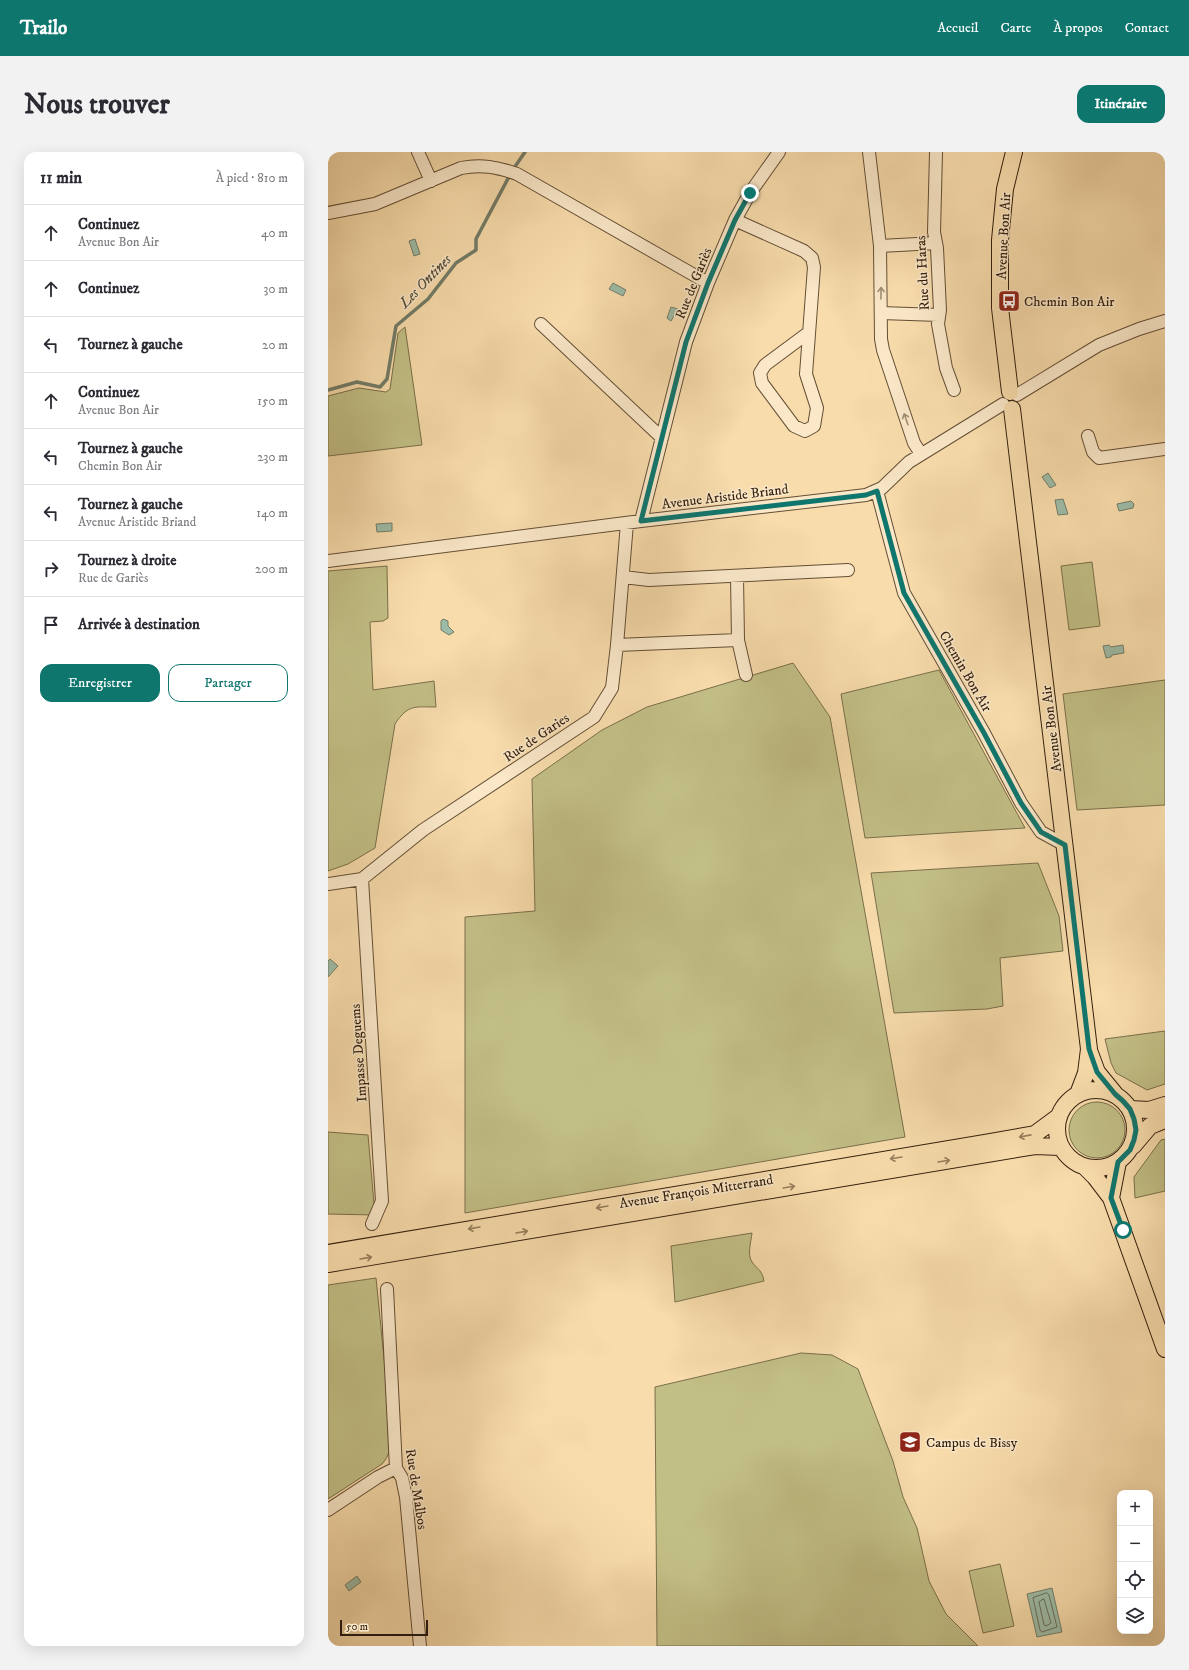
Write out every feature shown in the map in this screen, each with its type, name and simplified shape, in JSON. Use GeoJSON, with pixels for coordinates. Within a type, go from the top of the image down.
{"type":"FeatureCollection","features":[{"type":"Feature","properties":{"kind":"main road","name":"Avenue Bon Air"},"geometry":{"type":"LineString","coordinates":[[1014,152],[1005,190],[1000,240],[1000,308],[1089,1049],[1097,1072],[1115,1094]]}},
{"type":"Feature","properties":{"kind":"main road","name":"Avenue Bon Air"},"geometry":{"type":"LineString","coordinates":[[1078,1094],[1086,1073],[1089,1049]]}},
{"type":"Feature","properties":{"kind":"main road"},"geometry":{"type":"LineString","coordinates":[[1130,1150],[1136,1130],[1134,1119],[1130,1109],[1115,1094],[1094,1090],[1078,1094],[1064,1106],[1058,1117],[1056,1128],[1060,1148],[1066,1156],[1076,1164],[1084,1167],[1104,1168],[1118,1162],[1130,1150],[1150,1126],[1165,1120]]}},
{"type":"Feature","properties":{"kind":"main road"},"geometry":{"type":"LineString","coordinates":[[1130,1109],[1149,1110],[1165,1105]]}},
{"type":"Feature","properties":{"kind":"main road","name":"Avenue François Mitterrand"},"geometry":{"type":"LineString","coordinates":[[328,1253],[1035,1134],[1058,1117]]}},
{"type":"Feature","properties":{"kind":"main road","name":"Avenue François Mitterrand"},"geometry":{"type":"LineString","coordinates":[[328,1264],[1035,1146],[1060,1148]]}},
{"type":"Feature","properties":{"kind":"main road"},"geometry":{"type":"LineString","coordinates":[[1111,1198],[1118,1162]]}},
{"type":"Feature","properties":{"kind":"main road"},"geometry":{"type":"LineString","coordinates":[[1084,1167],[1095,1176],[1111,1198],[1165,1349]]}},
{"type":"Feature","properties":{"kind":"street"},"geometry":{"type":"LineString","coordinates":[[418,152],[431,180]]}},
{"type":"Feature","properties":{"kind":"street","name":"Rue de Gariès"},"geometry":{"type":"LineString","coordinates":[[641,521],[686,342],[708,283],[735,220],[750,193],[779,152]]}},
{"type":"Feature","properties":{"kind":"street"},"geometry":{"type":"LineString","coordinates":[[869,152],[880,246],[883,350],[914,443],[921,454]]}},
{"type":"Feature","properties":{"kind":"street","name":"Rue du Haras"},"geometry":{"type":"LineString","coordinates":[[936,152],[934,232],[936,243],[939,315],[938,324],[944,357],[954,390]]}},
{"type":"Feature","properties":{"kind":"street"},"geometry":{"type":"LineString","coordinates":[[328,213],[374,204],[461,168],[476,165],[502,168],[517,174],[708,283]]}},
{"type":"Feature","properties":{"kind":"street"},"geometry":{"type":"LineString","coordinates":[[735,220],[804,252],[812,258],[814,267],[806,374],[817,408],[814,426],[805,431],[794,426],[762,383],[760,373],[765,365],[808,333]]}},
{"type":"Feature","properties":{"kind":"street"},"geometry":{"type":"LineString","coordinates":[[880,246],[936,243]]}},
{"type":"Feature","properties":{"kind":"street"},"geometry":{"type":"LineString","coordinates":[[881,313],[939,315]]}},
{"type":"Feature","properties":{"kind":"street"},"geometry":{"type":"LineString","coordinates":[[541,324],[662,438]]}},
{"type":"Feature","properties":{"kind":"street","name":"Avenue Aristide Briand"},"geometry":{"type":"LineString","coordinates":[[328,561],[641,521],[866,495],[877,491],[909,462],[921,454],[1099,345],[1139,329],[1164,324]]}},
{"type":"Feature","properties":{"kind":"street"},"geometry":{"type":"LineString","coordinates":[[1088,436],[1093,452],[1099,458],[1165,449]]}},
{"type":"Feature","properties":{"kind":"street","name":"Chemin Bon Air"},"geometry":{"type":"LineString","coordinates":[[877,491],[904,593],[984,733],[1021,803],[1041,832],[1065,845]]}},
{"type":"Feature","properties":{"kind":"street","name":"Rue de Garies"},"geometry":{"type":"LineString","coordinates":[[362,879],[423,830],[594,717],[612,688],[627,523]]}},
{"type":"Feature","properties":{"kind":"street"},"geometry":{"type":"LineString","coordinates":[[623,578],[649,580],[848,570]]}},
{"type":"Feature","properties":{"kind":"street"},"geometry":{"type":"LineString","coordinates":[[737,576],[738,640],[746,674]]}},
{"type":"Feature","properties":{"kind":"street"},"geometry":{"type":"LineString","coordinates":[[617,645],[738,640]]}},
{"type":"Feature","properties":{"kind":"street"},"geometry":{"type":"LineString","coordinates":[[328,884],[362,879]]}},
{"type":"Feature","properties":{"kind":"street","name":"Impasse Deguems"},"geometry":{"type":"LineString","coordinates":[[362,879],[382,1201],[372,1224]]}},
{"type":"Feature","properties":{"kind":"street","name":"Rue de Malbos"},"geometry":{"type":"LineString","coordinates":[[387,1289],[396,1468],[402,1478],[406,1497],[420,1646]]}},
{"type":"Feature","properties":{"kind":"street"},"geometry":{"type":"LineString","coordinates":[[328,1510],[378,1477],[396,1468]]}},
{"type":"Feature","properties":{"kind":"shaded area"},"geometry":{"type":"Polygon","coordinates":[[[405,327],[422,445],[328,456],[328,396],[359,388],[386,392],[390,389],[398,333],[405,327]]]}},
{"type":"Feature","properties":{"kind":"shaded area"},"geometry":{"type":"Polygon","coordinates":[[[1092,562],[1100,626],[1069,630],[1061,566],[1092,562]]]}},
{"type":"Feature","properties":{"kind":"shaded area"},"geometry":{"type":"Polygon","coordinates":[[[387,566],[388,618],[383,621],[370,622],[373,690],[434,681],[436,707],[412,708],[404,713],[395,724],[375,848],[348,864],[328,871],[328,571],[387,566]]]}},
{"type":"Feature","properties":{"kind":"shaded area"},"geometry":{"type":"Polygon","coordinates":[[[793,663],[830,717],[905,1137],[465,1213],[465,917],[535,911],[532,779],[602,730],[647,707],[793,663]]]}},
{"type":"Feature","properties":{"kind":"shaded area"},"geometry":{"type":"Polygon","coordinates":[[[939,670],[1025,828],[865,838],[841,694],[939,670]]]}},
{"type":"Feature","properties":{"kind":"shaded area"},"geometry":{"type":"Polygon","coordinates":[[[1165,680],[1165,805],[1077,810],[1063,694],[1165,680]]]}},
{"type":"Feature","properties":{"kind":"shaded area"},"geometry":{"type":"Polygon","coordinates":[[[1038,863],[1059,916],[1063,951],[1000,958],[1003,1006],[987,1009],[894,1013],[871,873],[1038,863]]]}},
{"type":"Feature","properties":{"kind":"shaded area"},"geometry":{"type":"Polygon","coordinates":[[[1165,1031],[1165,1084],[1147,1090],[1116,1073],[1111,1063],[1105,1039],[1165,1031]]]}},
{"type":"Feature","properties":{"kind":"shaded area"},"geometry":{"type":"Polygon","coordinates":[[[1097,1102],[1112,1107],[1120,1115],[1125,1130],[1120,1145],[1112,1153],[1097,1158],[1082,1153],[1074,1145],[1069,1130],[1074,1115],[1082,1107],[1097,1102]]]}},
{"type":"Feature","properties":{"kind":"shaded area"},"geometry":{"type":"Polygon","coordinates":[[[328,1132],[368,1135],[375,1215],[328,1214],[328,1132]]]}},
{"type":"Feature","properties":{"kind":"shaded area"},"geometry":{"type":"Polygon","coordinates":[[[1165,1139],[1165,1191],[1135,1198],[1134,1177],[1161,1140],[1165,1139]]]}},
{"type":"Feature","properties":{"kind":"shaded area"},"geometry":{"type":"Polygon","coordinates":[[[752,1233],[750,1256],[752,1262],[761,1272],[764,1281],[675,1302],[671,1246],[752,1233]]]}},
{"type":"Feature","properties":{"kind":"shaded area"},"geometry":{"type":"Polygon","coordinates":[[[376,1278],[392,1438],[391,1445],[388,1455],[382,1464],[328,1499],[328,1285],[376,1278]]]}},
{"type":"Feature","properties":{"kind":"shaded area"},"geometry":{"type":"Polygon","coordinates":[[[801,1353],[832,1355],[858,1369],[893,1461],[903,1497],[917,1528],[929,1581],[946,1614],[978,1646],[657,1646],[655,1387],[801,1353]]]}},
{"type":"Feature","properties":{"kind":"shaded area"},"geometry":{"type":"Polygon","coordinates":[[[1000,1564],[1014,1626],[983,1633],[969,1571],[1000,1564]]]}},
{"type":"Feature","properties":{"kind":"water"},"geometry":{"type":"Polygon","coordinates":[[[415,239],[420,254],[414,256],[409,241],[415,239]]]}},
{"type":"Feature","properties":{"kind":"water"},"geometry":{"type":"Polygon","coordinates":[[[613,283],[626,290],[623,296],[609,289],[613,283]]]}},
{"type":"Feature","properties":{"kind":"water"},"geometry":{"type":"Polygon","coordinates":[[[671,307],[678,309],[671,321],[667,318],[671,307]]]}},
{"type":"Feature","properties":{"kind":"water"},"geometry":{"type":"Polygon","coordinates":[[[1048,473],[1056,485],[1050,488],[1042,477],[1048,473]]]}},
{"type":"Feature","properties":{"kind":"water"},"geometry":{"type":"Polygon","coordinates":[[[1063,499],[1068,514],[1058,515],[1055,500],[1063,499]]]}},
{"type":"Feature","properties":{"kind":"water"},"geometry":{"type":"Polygon","coordinates":[[[1131,501],[1134,504],[1133,508],[1119,511],[1117,504],[1131,501]]]}},
{"type":"Feature","properties":{"kind":"water"},"geometry":{"type":"Polygon","coordinates":[[[392,523],[392,531],[377,532],[376,524],[392,523]]]}},
{"type":"Feature","properties":{"kind":"water"},"geometry":{"type":"Polygon","coordinates":[[[443,619],[448,621],[448,626],[454,632],[449,635],[441,630],[441,621],[443,619]]]}},
{"type":"Feature","properties":{"kind":"water"},"geometry":{"type":"Polygon","coordinates":[[[1109,645],[1111,647],[1123,645],[1124,653],[1112,655],[1111,657],[1106,658],[1103,646],[1109,645]]]}},
{"type":"Feature","properties":{"kind":"water"},"geometry":{"type":"Polygon","coordinates":[[[330,959],[338,966],[328,977],[328,961],[330,959]]]}},
{"type":"Feature","properties":{"kind":"water"},"geometry":{"type":"Polygon","coordinates":[[[357,1576],[361,1582],[349,1591],[345,1585],[357,1576]]]}},
{"type":"Feature","properties":{"kind":"water"},"geometry":{"type":"Polygon","coordinates":[[[1052,1588],[1062,1632],[1037,1637],[1027,1594],[1052,1588]]]}},
{"type":"Feature","properties":{"kind":"waterway","name":"Les Ontines"},"geometry":{"type":"LineString","coordinates":[[328,390],[357,382],[380,387],[387,379],[396,326],[428,299],[456,263],[476,250],[476,239],[512,171],[525,152]]}},
{"type":"Feature","properties":{"kind":"place","name":"Chemin Bon Air"},"geometry":{"type":"Point","coordinates":[1009,301]}},
{"type":"Feature","properties":{"kind":"place","name":"Campus de Bissy"},"geometry":{"type":"Point","coordinates":[910,1442]}},
{"type":"Feature","properties":{"kind":"route"},"geometry":{"type":"LineString","coordinates":[[750,193],[735,220],[708,283],[686,342],[641,521],[866,495],[877,491],[904,593],[984,733],[1021,803],[1041,832],[1065,845],[1089,1049],[1097,1072],[1115,1094],[1130,1109],[1136,1130],[1130,1150],[1118,1162],[1111,1198],[1123,1230]]}}]}
